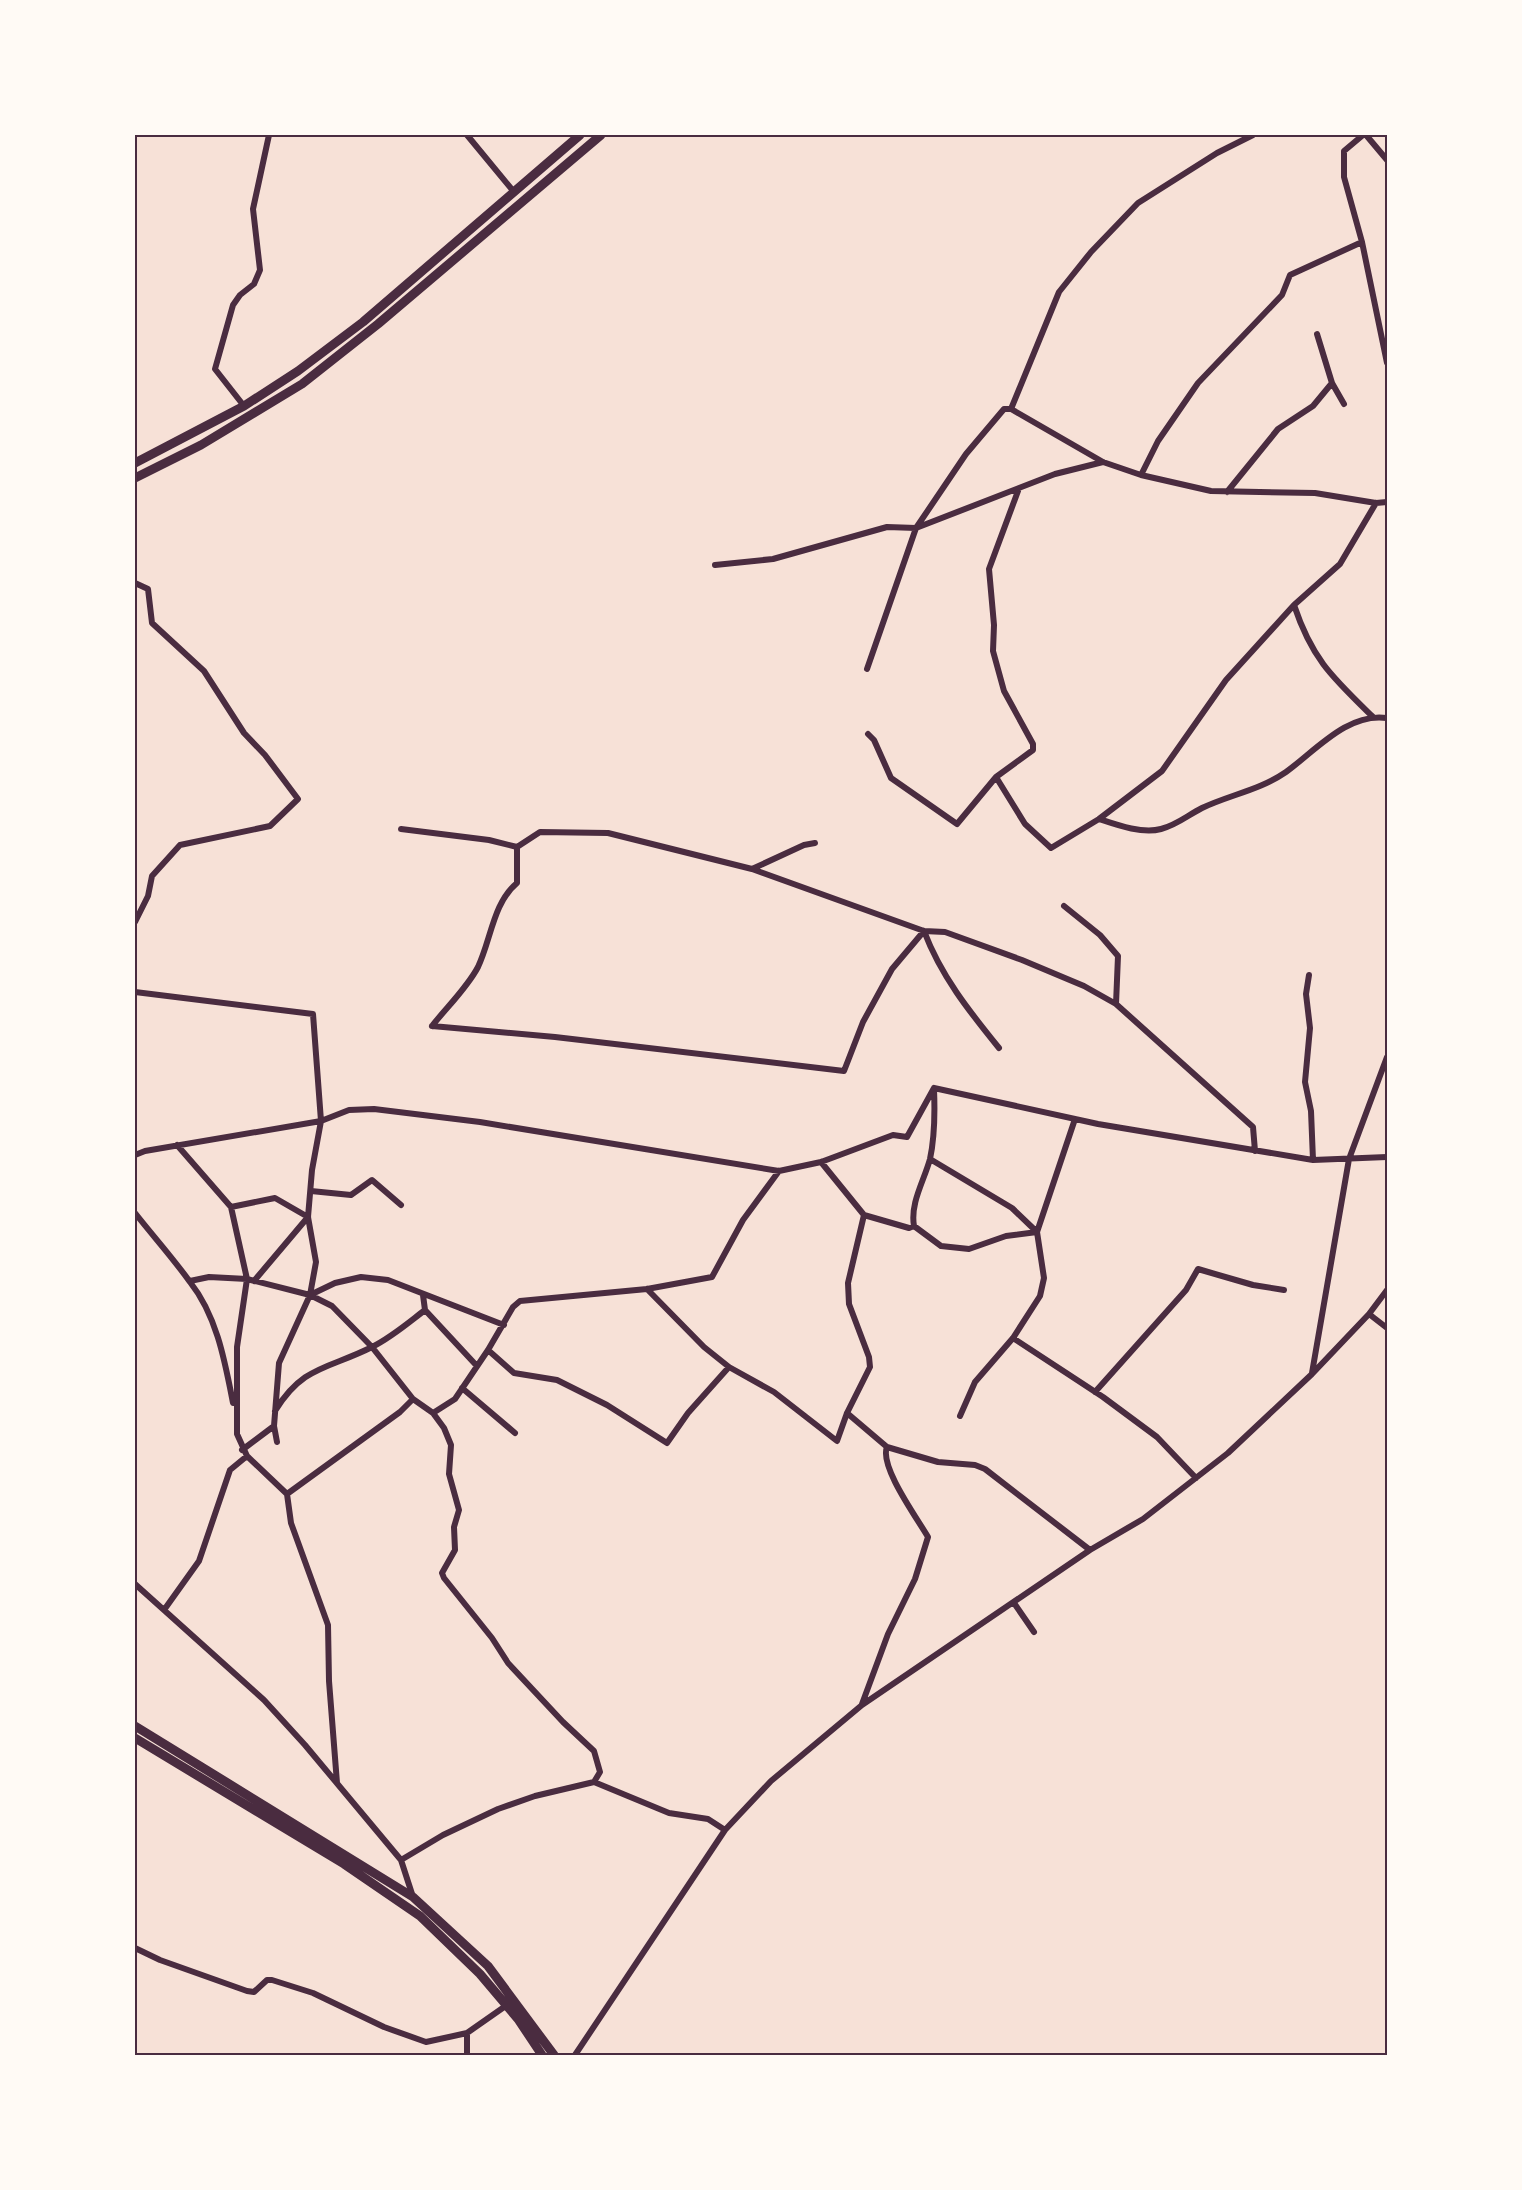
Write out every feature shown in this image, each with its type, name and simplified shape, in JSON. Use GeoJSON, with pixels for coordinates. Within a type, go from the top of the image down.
{"type":"FeatureCollection","features":[{"type":"Feature","properties":{"kind":"main road"},"geometry":{"type":"LineString","coordinates":[[135,463],[244,406],[298,371],[363,322],[580,135]]}},
{"type":"Feature","properties":{"kind":"main road"},"geometry":{"type":"LineString","coordinates":[[135,478],[201,445],[302,384],[378,324],[600,135]]}},
{"type":"Feature","properties":{"kind":"main road"},"geometry":{"type":"LineString","coordinates":[[135,1726],[413,1898],[488,1966],[554,2055]]}},
{"type":"Feature","properties":{"kind":"main road"},"geometry":{"type":"LineString","coordinates":[[135,1738],[344,1864],[400,1901],[458,1950],[507,2005],[542,2055]]}},
{"type":"Feature","properties":{"kind":"street"},"geometry":{"type":"LineString","coordinates":[[244,406],[215,369],[233,305],[240,295],[254,284],[260,270],[253,209],[269,135]]}},
{"type":"Feature","properties":{"kind":"street"},"geometry":{"type":"LineString","coordinates":[[467,135],[514,192]]}},
{"type":"Feature","properties":{"kind":"street"},"geometry":{"type":"LineString","coordinates":[[1011,409],[1059,292],[1092,252],[1138,203],[1217,153],[1253,135]]}},
{"type":"Feature","properties":{"kind":"street"},"geometry":{"type":"LineString","coordinates":[[1387,160],[1364,135],[1346,148],[1343,155],[1344,177],[1362,242],[1387,363]]}},
{"type":"Feature","properties":{"kind":"street"},"geometry":{"type":"LineString","coordinates":[[1141,475],[1158,441],[1198,382],[1282,295],[1290,275],[1362,242]]}},
{"type":"Feature","properties":{"kind":"street"},"geometry":{"type":"LineString","coordinates":[[1317,334],[1332,383],[1344,404]]}},
{"type":"Feature","properties":{"kind":"street"},"geometry":{"type":"LineString","coordinates":[[1227,492],[1278,429],[1313,406],[1332,383]]}},
{"type":"Feature","properties":{"kind":"street"},"geometry":{"type":"LineString","coordinates":[[867,669],[916,528],[966,454],[1004,410],[1011,409],[1103,462],[1141,475],[1204,490],[1315,493],[1376,503],[1387,502]]}},
{"type":"Feature","properties":{"kind":"street"},"geometry":{"type":"LineString","coordinates":[[715,566],[773,559],[887,527],[916,528],[971,505],[1018,491],[1055,474],[1103,462]]}},
{"type":"Feature","properties":{"kind":"street"},"geometry":{"type":"LineString","coordinates":[[868,734],[874,740],[891,778],[957,824],[996,777],[1033,750],[1033,744],[1004,691],[993,651],[994,625],[989,569],[1018,491]]}},
{"type":"Feature","properties":{"kind":"street"},"geometry":{"type":"LineString","coordinates":[[996,777],[1025,824],[1052,848],[1099,819],[1162,771],[1226,680],[1294,605],[1340,564],[1376,503]]}},
{"type":"Feature","properties":{"kind":"street"},"geometry":{"type":"LineString","coordinates":[[135,583],[148,589],[152,623],[204,671],[244,733],[265,755],[298,799],[270,826],[180,845],[152,876],[148,896],[135,922]]}},
{"type":"Feature","properties":{"kind":"street"},"geometry":{"type":"LineString","coordinates":[[1294,605],[1302,629],[1324,668],[1372,716]]}},
{"type":"Feature","properties":{"kind":"street"},"geometry":{"type":"LineString","coordinates":[[1099,819],[1134,828],[1161,830],[1203,808],[1271,780],[1337,731],[1372,716],[1387,718]]}},
{"type":"Feature","properties":{"kind":"street"},"geometry":{"type":"LineString","coordinates":[[402,829],[489,840],[517,848]]}},
{"type":"Feature","properties":{"kind":"street"},"geometry":{"type":"LineString","coordinates":[[517,848],[540,832],[608,833],[752,869],[924,931],[945,932],[1022,960],[1084,986],[1116,1004],[1253,1127],[1255,1151]]}},
{"type":"Feature","properties":{"kind":"street"},"geometry":{"type":"LineString","coordinates":[[752,869],[804,845],[815,843]]}},
{"type":"Feature","properties":{"kind":"street"},"geometry":{"type":"LineString","coordinates":[[517,848],[517,883],[510,889],[490,930],[477,969],[432,1026],[555,1037],[844,1071],[863,1022],[892,969],[924,931]]}},
{"type":"Feature","properties":{"kind":"street"},"geometry":{"type":"LineString","coordinates":[[1064,906],[1100,935],[1118,956],[1116,1004]]}},
{"type":"Feature","properties":{"kind":"street"},"geometry":{"type":"LineString","coordinates":[[924,931],[933,957],[957,995],[999,1048]]}},
{"type":"Feature","properties":{"kind":"street"},"geometry":{"type":"LineString","coordinates":[[1308,975],[1306,994],[1310,1028],[1305,1082],[1311,1111],[1313,1160]]}},
{"type":"Feature","properties":{"kind":"street"},"geometry":{"type":"LineString","coordinates":[[135,992],[313,1014],[321,1121],[312,1170],[308,1217],[316,1262],[310,1295],[279,1363],[274,1426],[277,1442]]}},
{"type":"Feature","properties":{"kind":"street"},"geometry":{"type":"LineString","coordinates":[[1312,1374],[1349,1159],[1387,1057]]}},
{"type":"Feature","properties":{"kind":"street"},"geometry":{"type":"LineString","coordinates":[[934,1088],[1075,1119],[1313,1160],[1387,1157]]}},
{"type":"Feature","properties":{"kind":"street"},"geometry":{"type":"LineString","coordinates":[[934,1088],[935,1122],[930,1159],[912,1215],[914,1226],[941,1246],[969,1249],[1006,1236],[1037,1232]]}},
{"type":"Feature","properties":{"kind":"street"},"geometry":{"type":"LineString","coordinates":[[135,1155],[177,1145],[321,1121],[349,1110],[374,1109],[480,1122],[779,1171],[820,1162],[893,1135],[907,1137],[934,1088]]}},
{"type":"Feature","properties":{"kind":"street"},"geometry":{"type":"LineString","coordinates":[[960,1416],[975,1382],[1013,1338],[1040,1296],[1044,1278],[1037,1232],[1075,1119]]}},
{"type":"Feature","properties":{"kind":"street"},"geometry":{"type":"LineString","coordinates":[[177,1145],[231,1207],[246,1279],[237,1347],[235,1412]]}},
{"type":"Feature","properties":{"kind":"street"},"geometry":{"type":"LineString","coordinates":[[930,1159],[1012,1208],[1037,1232]]}},
{"type":"Feature","properties":{"kind":"street"},"geometry":{"type":"LineString","coordinates":[[820,1162],[864,1215],[909,1228],[914,1226]]}},
{"type":"Feature","properties":{"kind":"street"},"geometry":{"type":"LineString","coordinates":[[433,1413],[455,1399],[513,1307],[520,1301],[647,1289],[707,1280],[715,1274],[743,1220],[779,1171]]}},
{"type":"Feature","properties":{"kind":"street"},"geometry":{"type":"LineString","coordinates":[[311,1191],[351,1195],[372,1180],[401,1205]]}},
{"type":"Feature","properties":{"kind":"street"},"geometry":{"type":"LineString","coordinates":[[231,1207],[275,1198],[308,1217]]}},
{"type":"Feature","properties":{"kind":"street"},"geometry":{"type":"LineString","coordinates":[[135,1213],[190,1281],[221,1343],[235,1412],[237,1434],[245,1453],[287,1494],[291,1523],[330,1634],[329,1681],[337,1783]]}},
{"type":"Feature","properties":{"kind":"street"},"geometry":{"type":"LineString","coordinates":[[647,1289],[704,1347],[729,1367],[774,1392],[835,1442],[870,1367],[869,1357],[849,1304],[848,1283],[864,1215]]}},
{"type":"Feature","properties":{"kind":"street"},"geometry":{"type":"LineString","coordinates":[[254,1281],[308,1217]]}},
{"type":"Feature","properties":{"kind":"street"},"geometry":{"type":"LineString","coordinates":[[1095,1392],[1186,1290],[1198,1269],[1253,1285],[1284,1290]]}},
{"type":"Feature","properties":{"kind":"street"},"geometry":{"type":"LineString","coordinates":[[190,1281],[209,1277],[246,1279],[310,1295],[334,1307],[372,1347],[413,1399],[433,1413],[444,1428],[451,1446],[449,1474],[459,1510],[454,1527],[455,1550],[442,1573],[444,1578],[492,1638],[508,1663],[563,1722],[594,1750],[600,1772],[594,1782]]}},
{"type":"Feature","properties":{"kind":"street"},"geometry":{"type":"LineString","coordinates":[[310,1295],[335,1283],[366,1277],[406,1286],[423,1295],[504,1324]]}},
{"type":"Feature","properties":{"kind":"street"},"geometry":{"type":"LineString","coordinates":[[575,2055],[725,1830],[771,1781],[862,1705],[1090,1550],[1143,1519],[1228,1453],[1312,1374],[1369,1314],[1387,1290]]}},
{"type":"Feature","properties":{"kind":"street"},"geometry":{"type":"LineString","coordinates":[[423,1295],[425,1310],[476,1365]]}},
{"type":"Feature","properties":{"kind":"street"},"geometry":{"type":"LineString","coordinates":[[275,1412],[288,1391],[302,1378],[372,1347],[425,1310]]}},
{"type":"Feature","properties":{"kind":"street"},"geometry":{"type":"LineString","coordinates":[[1369,1314],[1387,1328]]}},
{"type":"Feature","properties":{"kind":"street"},"geometry":{"type":"LineString","coordinates":[[1013,1338],[1095,1392],[1157,1437],[1196,1478]]}},
{"type":"Feature","properties":{"kind":"street"},"geometry":{"type":"LineString","coordinates":[[488,1350],[514,1373],[557,1380],[607,1405],[667,1443],[688,1413],[729,1367]]}},
{"type":"Feature","properties":{"kind":"street"},"geometry":{"type":"LineString","coordinates":[[462,1388],[515,1433]]}},
{"type":"Feature","properties":{"kind":"street"},"geometry":{"type":"LineString","coordinates":[[287,1494],[400,1412],[413,1399]]}},
{"type":"Feature","properties":{"kind":"street"},"geometry":{"type":"LineString","coordinates":[[847,1413],[887,1447],[938,1462],[985,1469],[1090,1550]]}},
{"type":"Feature","properties":{"kind":"street"},"geometry":{"type":"LineString","coordinates":[[164,1610],[199,1561],[230,1470],[274,1426]]}},
{"type":"Feature","properties":{"kind":"street"},"geometry":{"type":"LineString","coordinates":[[862,1705],[888,1634],[915,1579],[928,1537],[888,1467],[884,1454],[887,1447]]}},
{"type":"Feature","properties":{"kind":"street"},"geometry":{"type":"LineString","coordinates":[[135,1584],[264,1700],[401,1860],[413,1898]]}},
{"type":"Feature","properties":{"kind":"street"},"geometry":{"type":"LineString","coordinates":[[1014,1603],[1034,1632]]}},
{"type":"Feature","properties":{"kind":"street"},"geometry":{"type":"LineString","coordinates":[[401,1860],[443,1835],[498,1809],[535,1796],[594,1782],[669,1813],[708,1819],[725,1830]]}},
{"type":"Feature","properties":{"kind":"street"},"geometry":{"type":"LineString","coordinates":[[135,1948],[160,1960],[247,1991],[255,1992],[267,1980],[272,1980],[313,1993],[384,2026],[426,2042],[479,2027],[507,2005]]}},
{"type":"Feature","properties":{"kind":"street"},"geometry":{"type":"LineString","coordinates":[[467,2032],[467,2055]]}}]}
